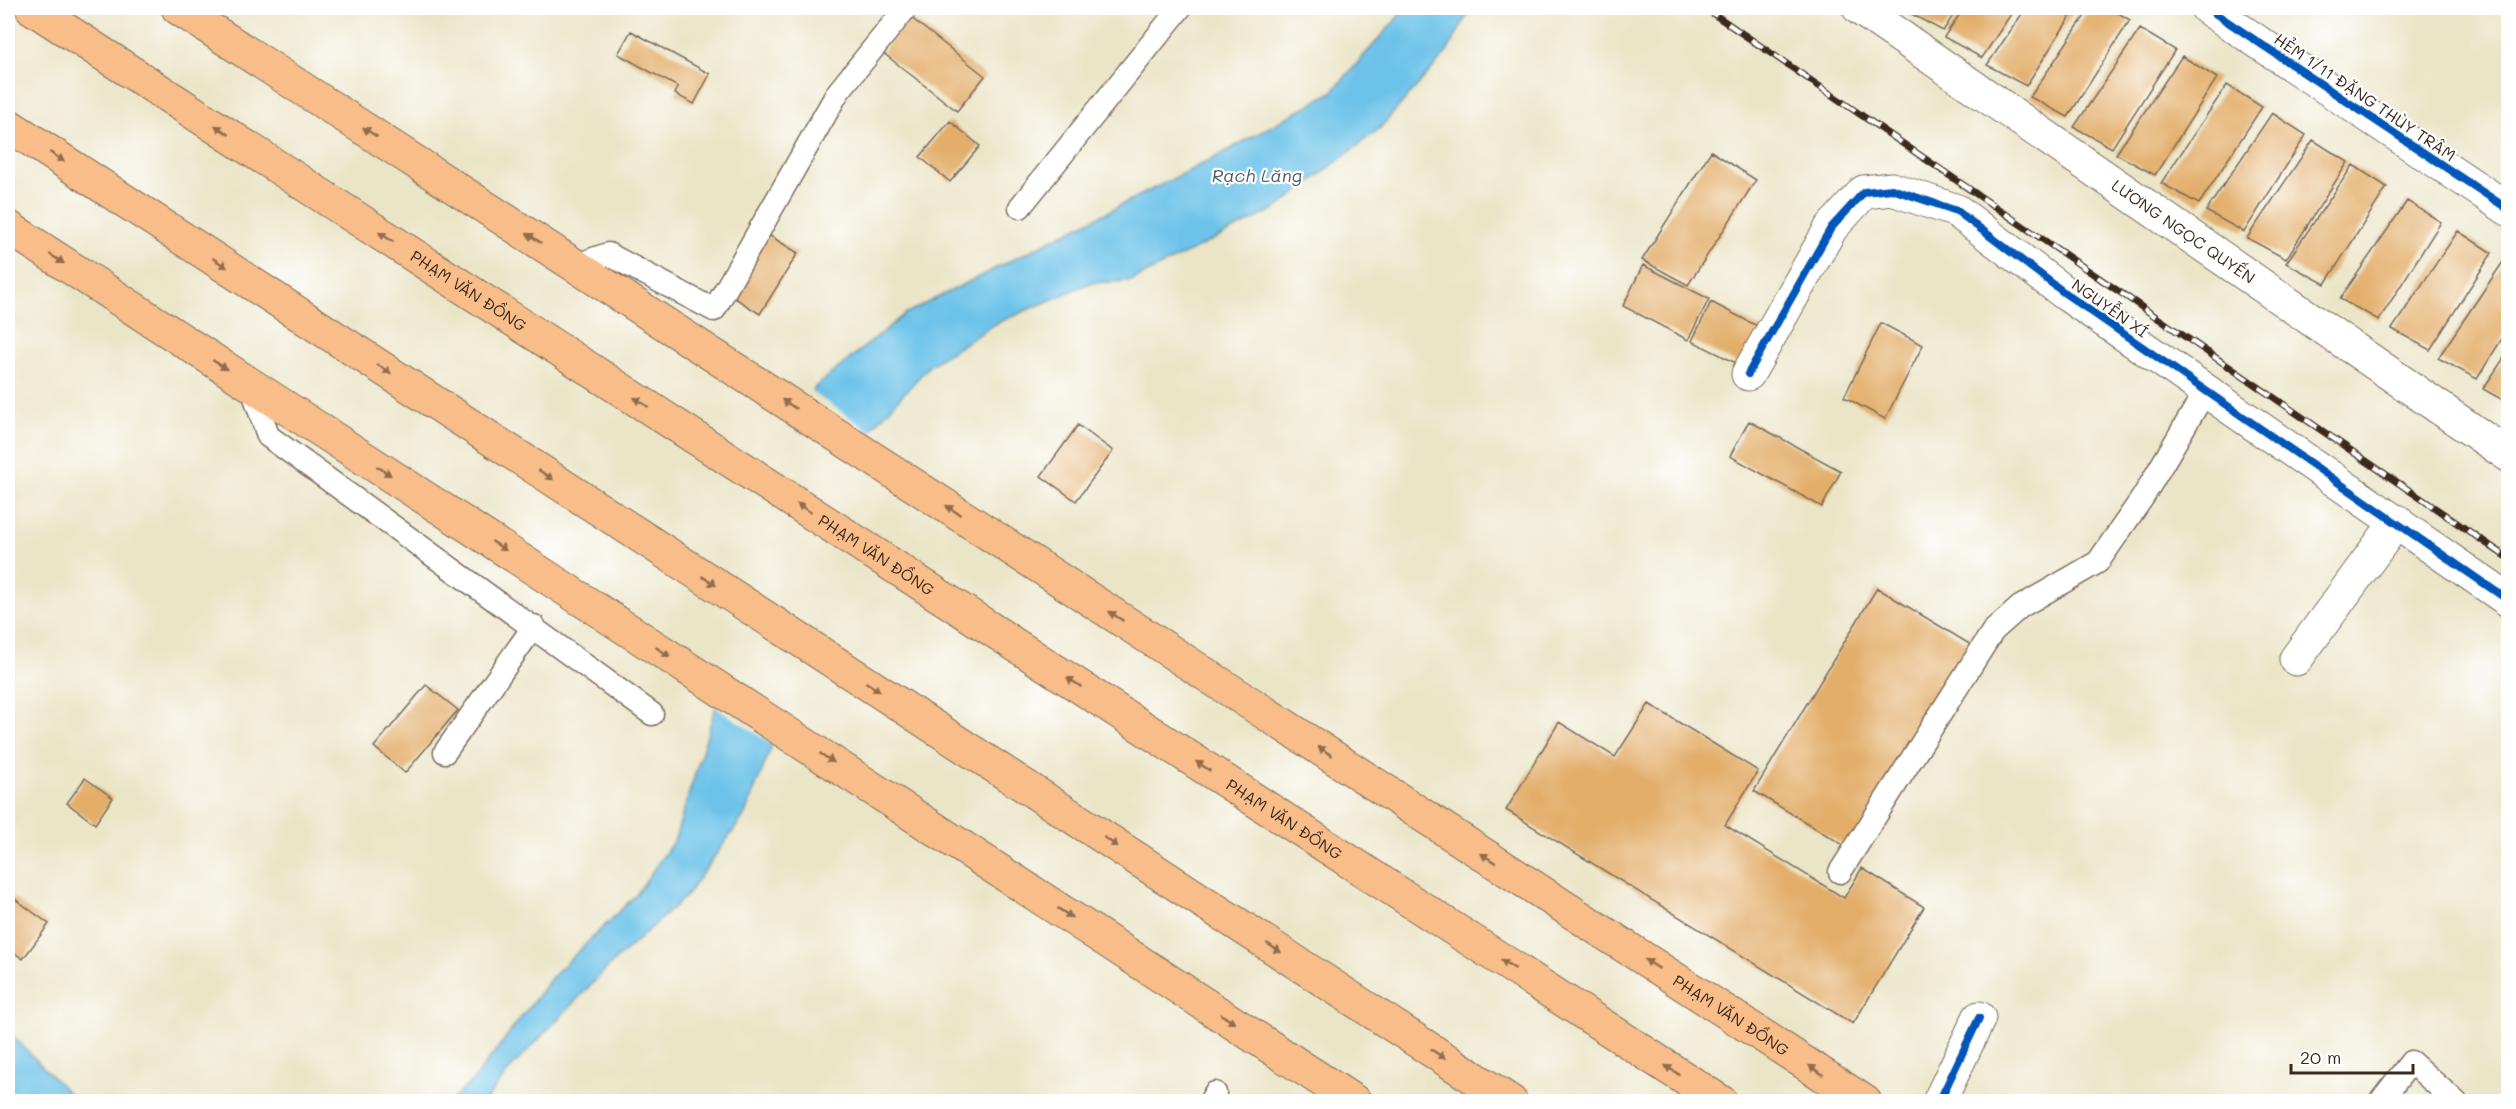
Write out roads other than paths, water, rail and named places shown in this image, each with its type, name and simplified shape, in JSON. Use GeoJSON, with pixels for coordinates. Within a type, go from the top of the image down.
{"type":"FeatureCollection","features":[{"type":"Feature","properties":{"kind":"main road","name":"PHẠM VĂN ĐỒNG"},"geometry":{"type":"LineString","coordinates":[[32,8],[1721,1101]]}},
{"type":"Feature","properties":{"kind":"main road","name":"PHẠM VĂN ĐỒNG"},"geometry":{"type":"LineString","coordinates":[[178,8],[1865,1101]]}},
{"type":"Feature","properties":{"kind":"main road"},"geometry":{"type":"LineString","coordinates":[[8,125],[1511,1101]]}},
{"type":"Feature","properties":{"kind":"main road"},"geometry":{"type":"LineString","coordinates":[[11,230],[1355,1101]]}},
{"type":"Feature","properties":{"kind":"street","name":"LƯƠNG NGỌC QUYẾN"},"geometry":{"type":"LineString","coordinates":[[1859,8],[2508,455]]}},
{"type":"Feature","properties":{"kind":"street","name":"HẺM 1/11 ĐẶNG THÙY TRÂM"},"geometry":{"type":"LineString","coordinates":[[2207,8],[2508,209]]}},
{"type":"Feature","properties":{"kind":"street","name":"NGUYỄN XÍ"},"geometry":{"type":"LineString","coordinates":[[1748,374],[1831,228],[1864,192],[1892,189],[1957,211],[2066,294],[2508,600]]}},
{"type":"Feature","properties":{"kind":"street"},"geometry":{"type":"LineString","coordinates":[[2296,659],[2397,521]]}},
{"type":"Feature","properties":{"kind":"street"},"geometry":{"type":"LineString","coordinates":[[1939,1101],[1979,1018]]}},
{"type":"Feature","properties":{"kind":"lane"},"geometry":{"type":"LineString","coordinates":[[588,273],[608,254],[714,310],[838,92],[906,8]]}},
{"type":"Feature","properties":{"kind":"lane"},"geometry":{"type":"LineString","coordinates":[[1020,207],[1180,8]]}},
{"type":"Feature","properties":{"kind":"lane"},"geometry":{"type":"LineString","coordinates":[[251,385],[268,436],[534,626],[652,714]]}},
{"type":"Feature","properties":{"kind":"lane"},"geometry":{"type":"LineString","coordinates":[[1840,872],[1993,631],[2020,607],[2098,562],[2143,497],[2206,390]]}},
{"type":"Feature","properties":{"kind":"lane"},"geometry":{"type":"LineString","coordinates":[[445,753],[534,626]]}},
{"type":"Feature","properties":{"kind":"lane"},"geometry":{"type":"LineString","coordinates":[[2380,1101],[2411,1062],[2456,1101]]}},
{"type":"Feature","properties":{"kind":"water","name":"Rạch Lăng"},"geometry":{"type":"Polygon","coordinates":[[[1406,8],[1471,8],[1447,52],[1379,129],[1277,208],[1131,281],[1090,283],[995,324],[930,365],[872,428],[771,748],[744,816],[686,896],[608,967],[511,1068],[485,1101],[450,1102],[474,1079],[553,976],[636,895],[675,839],[814,388],[905,314],[1218,156],[1332,92],[1406,8]]]}},
{"type":"Feature","properties":{"kind":"water"},"geometry":{"type":"Polygon","coordinates":[[[8,1031],[76,1101],[8,1101],[8,1031]]]}},
{"type":"Feature","properties":{"kind":"railway"},"geometry":{"type":"LineString","coordinates":[[1705,8],[2508,558]]}}]}
